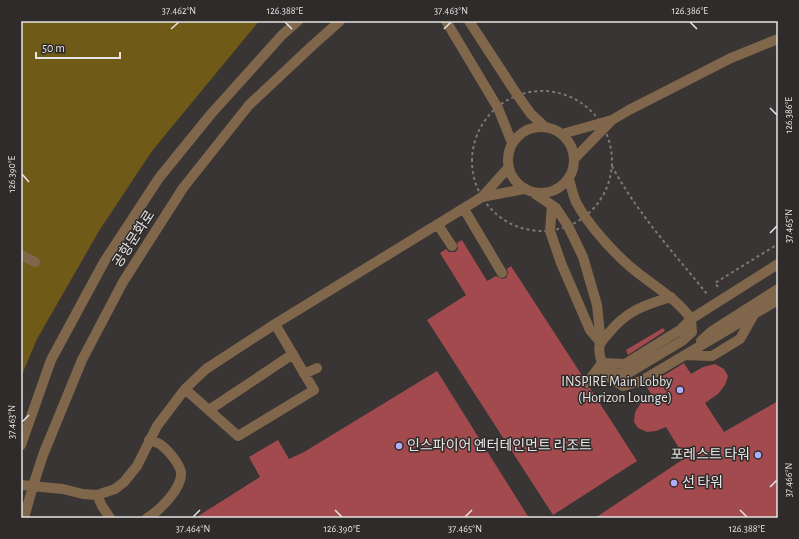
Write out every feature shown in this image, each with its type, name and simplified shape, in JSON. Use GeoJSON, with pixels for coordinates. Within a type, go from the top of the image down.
{"type":"FeatureCollection","features":[{"type":"Feature","properties":{"kind":"street","name":"공항문화로"},"geometry":{"type":"LineString","coordinates":[[21,445],[51,360],[100,269],[159,178],[211,114],[282,35],[298,21]]}},
{"type":"Feature","properties":{"kind":"street","name":"공항문화로"},"geometry":{"type":"LineString","coordinates":[[24,518],[43,455],[82,360],[123,282],[183,188],[249,105],[340,21]]}},
{"type":"Feature","properties":{"kind":"street"},"geometry":{"type":"LineString","coordinates":[[446,21],[498,108],[512,143]]}},
{"type":"Feature","properties":{"kind":"street"},"geometry":{"type":"LineString","coordinates":[[469,21],[518,96],[531,114],[545,127]]}},
{"type":"Feature","properties":{"kind":"street"},"geometry":{"type":"LineString","coordinates":[[575,158],[602,127],[629,110],[732,58],[778,39]]}},
{"type":"Feature","properties":{"kind":"street"},"geometry":{"type":"LineString","coordinates":[[534,193],[544,194],[554,191],[569,179],[574,169],[575,158],[573,149],[569,141],[554,129],[535,127],[526,130],[518,136],[512,143],[508,155],[508,168],[514,180],[524,189],[534,193],[556,208],[568,226],[583,258],[597,305],[600,343],[599,350],[602,363],[608,377],[623,386],[641,381],[778,300]]}},
{"type":"Feature","properties":{"kind":"street"},"geometry":{"type":"LineString","coordinates":[[562,134],[602,127]]}},
{"type":"Feature","properties":{"kind":"street"},"geometry":{"type":"LineString","coordinates":[[21,485],[97,495],[115,489],[124,482],[136,466],[157,426],[185,389],[206,369],[275,324],[464,209],[482,197],[508,168]]}},
{"type":"Feature","properties":{"kind":"street"},"geometry":{"type":"LineString","coordinates":[[569,179],[576,201],[585,216],[613,250],[636,272],[683,307],[691,319]]}},
{"type":"Feature","properties":{"kind":"street"},"geometry":{"type":"LineString","coordinates":[[482,197],[524,189]]}},
{"type":"Feature","properties":{"kind":"street"},"geometry":{"type":"LineString","coordinates":[[552,205],[550,231],[590,330],[600,343]]}},
{"type":"Feature","properties":{"kind":"street"},"geometry":{"type":"LineString","coordinates":[[464,209],[502,273]]}},
{"type":"Feature","properties":{"kind":"street"},"geometry":{"type":"LineString","coordinates":[[438,225],[452,246]]}},
{"type":"Feature","properties":{"kind":"street"},"geometry":{"type":"LineString","coordinates":[[21,255],[35,262]]}},
{"type":"Feature","properties":{"kind":"street"},"geometry":{"type":"LineString","coordinates":[[602,363],[624,364],[680,330],[691,319],[778,264]]}},
{"type":"Feature","properties":{"kind":"street"},"geometry":{"type":"LineString","coordinates":[[685,355],[712,331],[778,289]]}},
{"type":"Feature","properties":{"kind":"street"},"geometry":{"type":"LineString","coordinates":[[600,343],[613,327],[628,315],[646,304],[671,298]]}},
{"type":"Feature","properties":{"kind":"street"},"geometry":{"type":"LineString","coordinates":[[685,355],[712,356],[740,339],[753,315]]}},
{"type":"Feature","properties":{"kind":"street"},"geometry":{"type":"LineString","coordinates":[[185,389],[238,436],[314,390],[275,324]]}},
{"type":"Feature","properties":{"kind":"street"},"geometry":{"type":"LineString","coordinates":[[209,410],[292,354]]}},
{"type":"Feature","properties":{"kind":"street"},"geometry":{"type":"LineString","coordinates":[[587,384],[602,363]]}},
{"type":"Feature","properties":{"kind":"street"},"geometry":{"type":"LineString","coordinates":[[304,374],[317,368]]}},
{"type":"Feature","properties":{"kind":"street"},"geometry":{"type":"LineString","coordinates":[[21,423],[34,408]]}},
{"type":"Feature","properties":{"kind":"street"},"geometry":{"type":"LineString","coordinates":[[147,518],[156,513],[169,499],[179,483],[181,473],[178,463],[161,444],[149,440]]}},
{"type":"Feature","properties":{"kind":"street"},"geometry":{"type":"LineString","coordinates":[[21,479],[33,486]]}},
{"type":"Feature","properties":{"kind":"street"},"geometry":{"type":"LineString","coordinates":[[97,495],[110,518]]}},
{"type":"Feature","properties":{"kind":"path"},"geometry":{"type":"LineString","coordinates":[[529,93],[553,93],[579,103],[586,108],[602,127],[609,144],[611,165],[608,184],[598,202],[585,216],[568,226],[550,231],[530,230],[511,224],[494,213],[482,197],[474,177],[472,163],[473,148],[484,122],[498,108],[518,96],[529,93]]}},
{"type":"Feature","properties":{"kind":"path"},"geometry":{"type":"LineString","coordinates":[[611,165],[624,189],[637,207],[707,294]]}},
{"type":"Feature","properties":{"kind":"path"},"geometry":{"type":"LineString","coordinates":[[718,287],[715,283],[778,244]]}},
{"type":"Feature","properties":{"kind":"shaded area"},"geometry":{"type":"Polygon","coordinates":[[[21,21],[259,21],[152,151],[99,231],[37,339],[21,377],[21,21]]]}},
{"type":"Feature","properties":{"kind":"building"},"geometry":{"type":"Polygon","coordinates":[[[462,240],[487,281],[496,276],[502,279],[506,278],[508,273],[507,269],[511,266],[583,377],[581,386],[586,389],[590,388],[637,461],[553,515],[427,320],[466,295],[440,253],[446,249],[449,252],[455,252],[458,249],[457,243],[462,240]]]}},
{"type":"Feature","properties":{"kind":"building"},"geometry":{"type":"Polygon","coordinates":[[[663,328],[665,331],[628,355],[626,350],[663,328]]]}},
{"type":"Feature","properties":{"kind":"building"},"geometry":{"type":"Polygon","coordinates":[[[684,363],[691,374],[703,367],[715,364],[724,369],[728,376],[725,385],[718,394],[705,403],[724,432],[778,401],[778,518],[595,518],[685,458],[666,427],[656,431],[647,432],[638,428],[634,422],[635,412],[641,403],[652,395],[646,386],[684,363]]]}},
{"type":"Feature","properties":{"kind":"building","name":"인스파이어 엔터테인먼트 리조트"},"geometry":{"type":"Polygon","coordinates":[[[437,371],[529,518],[195,518],[260,477],[249,457],[278,440],[289,459],[304,452],[437,371]]]}},
{"type":"Feature","properties":{"kind":"place","name":"INSPIRE Main Lobby (Horizon Lounge)"},"geometry":{"type":"Point","coordinates":[680,390]}},
{"type":"Feature","properties":{"kind":"place","name":"인스파이어 엔터테인먼트 리조트"},"geometry":{"type":"Point","coordinates":[399,446]}},
{"type":"Feature","properties":{"kind":"place","name":"포레스트 타워"},"geometry":{"type":"Point","coordinates":[758,455]}},
{"type":"Feature","properties":{"kind":"place","name":"선 타워"},"geometry":{"type":"Point","coordinates":[674,483]}}]}
